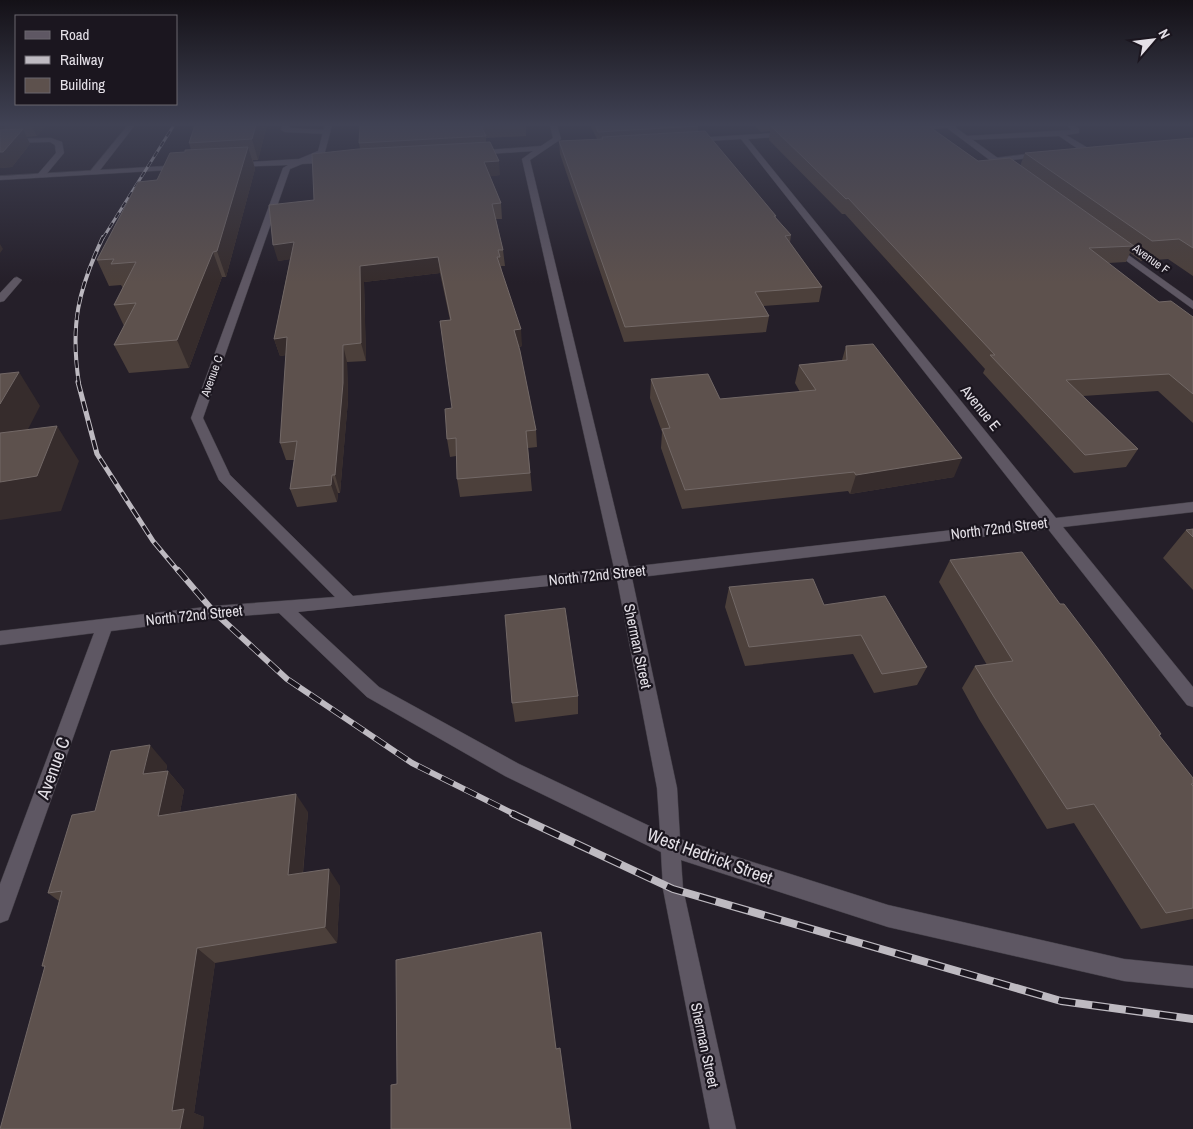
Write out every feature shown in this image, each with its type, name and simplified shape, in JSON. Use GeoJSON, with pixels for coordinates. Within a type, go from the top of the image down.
{"type":"FeatureCollection","features":[{"type":"Feature","properties":{"kind":"street","name":"Avenue C"},"geometry":{"type":"LineString","coordinates":[[284,178],[197,418],[224,477],[350,602]]}},
{"type":"Feature","properties":{"kind":"street","name":"Sherman Street"},"geometry":{"type":"LineString","coordinates":[[530,178],[623,573],[666,788],[673,889],[723,1129]]}},
{"type":"Feature","properties":{"kind":"street","name":"Avenue E"},"geometry":{"type":"LineString","coordinates":[[775,178],[1193,700]]}},
{"type":"Feature","properties":{"kind":"street","name":"Avenue F"},"geometry":{"type":"LineString","coordinates":[[1106,241],[1193,306]]}},
{"type":"Feature","properties":{"kind":"street"},"geometry":{"type":"LineString","coordinates":[[0,299],[17,280]]}},
{"type":"Feature","properties":{"kind":"street","name":"North 72nd Street"},"geometry":{"type":"LineString","coordinates":[[0,638],[214,612],[350,602],[623,573],[1193,507]]}},
{"type":"Feature","properties":{"kind":"street","name":"West Hedrick Street"},"geometry":{"type":"LineString","coordinates":[[284,607],[374,692],[512,770],[670,846],[888,916],[1124,970],[1193,977]]}},
{"type":"Feature","properties":{"kind":"street","name":"Avenue C"},"geometry":{"type":"LineString","coordinates":[[0,912],[105,625]]}},
{"type":"Feature","properties":{"kind":"building"},"geometry":{"type":"Polygon","coordinates":[[[158,178],[239,178],[217,251],[213,252],[177,340],[114,345],[136,303],[114,305],[136,262],[111,264],[114,259],[97,260],[138,182],[157,180],[158,178]]]}},
{"type":"Feature","properties":{"kind":"building"},"geometry":{"type":"Polygon","coordinates":[[[313,178],[491,178],[501,203],[492,204],[503,250],[498,250],[500,257],[497,257],[521,329],[514,330],[536,430],[526,431],[530,473],[457,479],[456,438],[447,439],[445,409],[452,408],[440,321],[451,320],[438,257],[360,266],[361,343],[343,345],[343,383],[335,475],[332,475],[331,485],[290,489],[297,441],[280,443],[287,337],[274,339],[294,242],[273,245],[269,205],[314,200],[313,178]]]}},
{"type":"Feature","properties":{"kind":"building"},"geometry":{"type":"Polygon","coordinates":[[[572,178],[744,178],[791,235],[785,236],[822,287],[755,292],[769,316],[625,327],[572,178]]]}},
{"type":"Feature","properties":{"kind":"building"},"geometry":{"type":"Polygon","coordinates":[[[824,178],[1038,178],[1134,246],[1089,248],[1159,302],[1171,301],[1193,317],[1193,394],[1169,374],[1066,380],[1138,449],[1085,455],[990,355],[995,355],[848,198],[846,199],[824,178]]]}},
{"type":"Feature","properties":{"kind":"building"},"geometry":{"type":"Polygon","coordinates":[[[1061,178],[1193,178],[1193,248],[1179,239],[1152,241],[1061,178]]]}},
{"type":"Feature","properties":{"kind":"building"},"geometry":{"type":"Polygon","coordinates":[[[873,344],[962,458],[856,475],[854,472],[685,490],[662,429],[670,428],[651,379],[708,374],[720,399],[816,390],[799,365],[847,360],[846,346],[873,344]]]}},
{"type":"Feature","properties":{"kind":"building"},"geometry":{"type":"Polygon","coordinates":[[[19,372],[0,404],[0,374],[19,372]]]}},
{"type":"Feature","properties":{"kind":"building"},"geometry":{"type":"Polygon","coordinates":[[[57,426],[37,476],[0,482],[0,433],[57,426]]]}},
{"type":"Feature","properties":{"kind":"building"},"geometry":{"type":"Polygon","coordinates":[[[1193,529],[1193,537],[1186,530],[1193,529]]]}},
{"type":"Feature","properties":{"kind":"building"},"geometry":{"type":"Polygon","coordinates":[[[1022,552],[1060,604],[1064,604],[1099,650],[1161,734],[1159,735],[1193,778],[1193,784],[1191,784],[1193,786],[1193,908],[1166,913],[1094,804],[1067,809],[975,666],[1013,661],[950,560],[1022,552]]]}},
{"type":"Feature","properties":{"kind":"building"},"geometry":{"type":"Polygon","coordinates":[[[813,579],[824,605],[885,596],[927,667],[882,674],[861,635],[749,647],[729,587],[813,579]]]}},
{"type":"Feature","properties":{"kind":"building"},"geometry":{"type":"Polygon","coordinates":[[[565,608],[578,696],[512,703],[505,615],[565,608]]]}},
{"type":"Feature","properties":{"kind":"building"},"geometry":{"type":"Polygon","coordinates":[[[150,745],[143,774],[168,771],[158,816],[296,794],[288,875],[329,869],[325,927],[197,948],[172,1111],[184,1109],[180,1129],[0,1129],[45,966],[42,966],[62,891],[48,893],[72,815],[95,811],[111,751],[150,745]]]}},
{"type":"Feature","properties":{"kind":"building"},"geometry":{"type":"Polygon","coordinates":[[[541,932],[556,1049],[560,1048],[571,1129],[391,1129],[391,1085],[397,1084],[396,960],[541,932]]]}},
{"type":"Feature","properties":{"kind":"railway"},"geometry":{"type":"LineString","coordinates":[[103,238],[141,178]]}},
{"type":"Feature","properties":{"kind":"railway"},"geometry":{"type":"LineString","coordinates":[[79,384],[75,344],[78,308],[87,274],[103,237]]}},
{"type":"Feature","properties":{"kind":"railway"},"geometry":{"type":"LineString","coordinates":[[78,382],[97,454],[153,541],[179,572]]}},
{"type":"Feature","properties":{"kind":"railway"},"geometry":{"type":"LineString","coordinates":[[178,570],[214,612],[287,679],[412,763],[516,815]]}},
{"type":"Feature","properties":{"kind":"railway"},"geometry":{"type":"LineString","coordinates":[[513,814],[673,889],[1061,1001],[1193,1019]]}}]}
